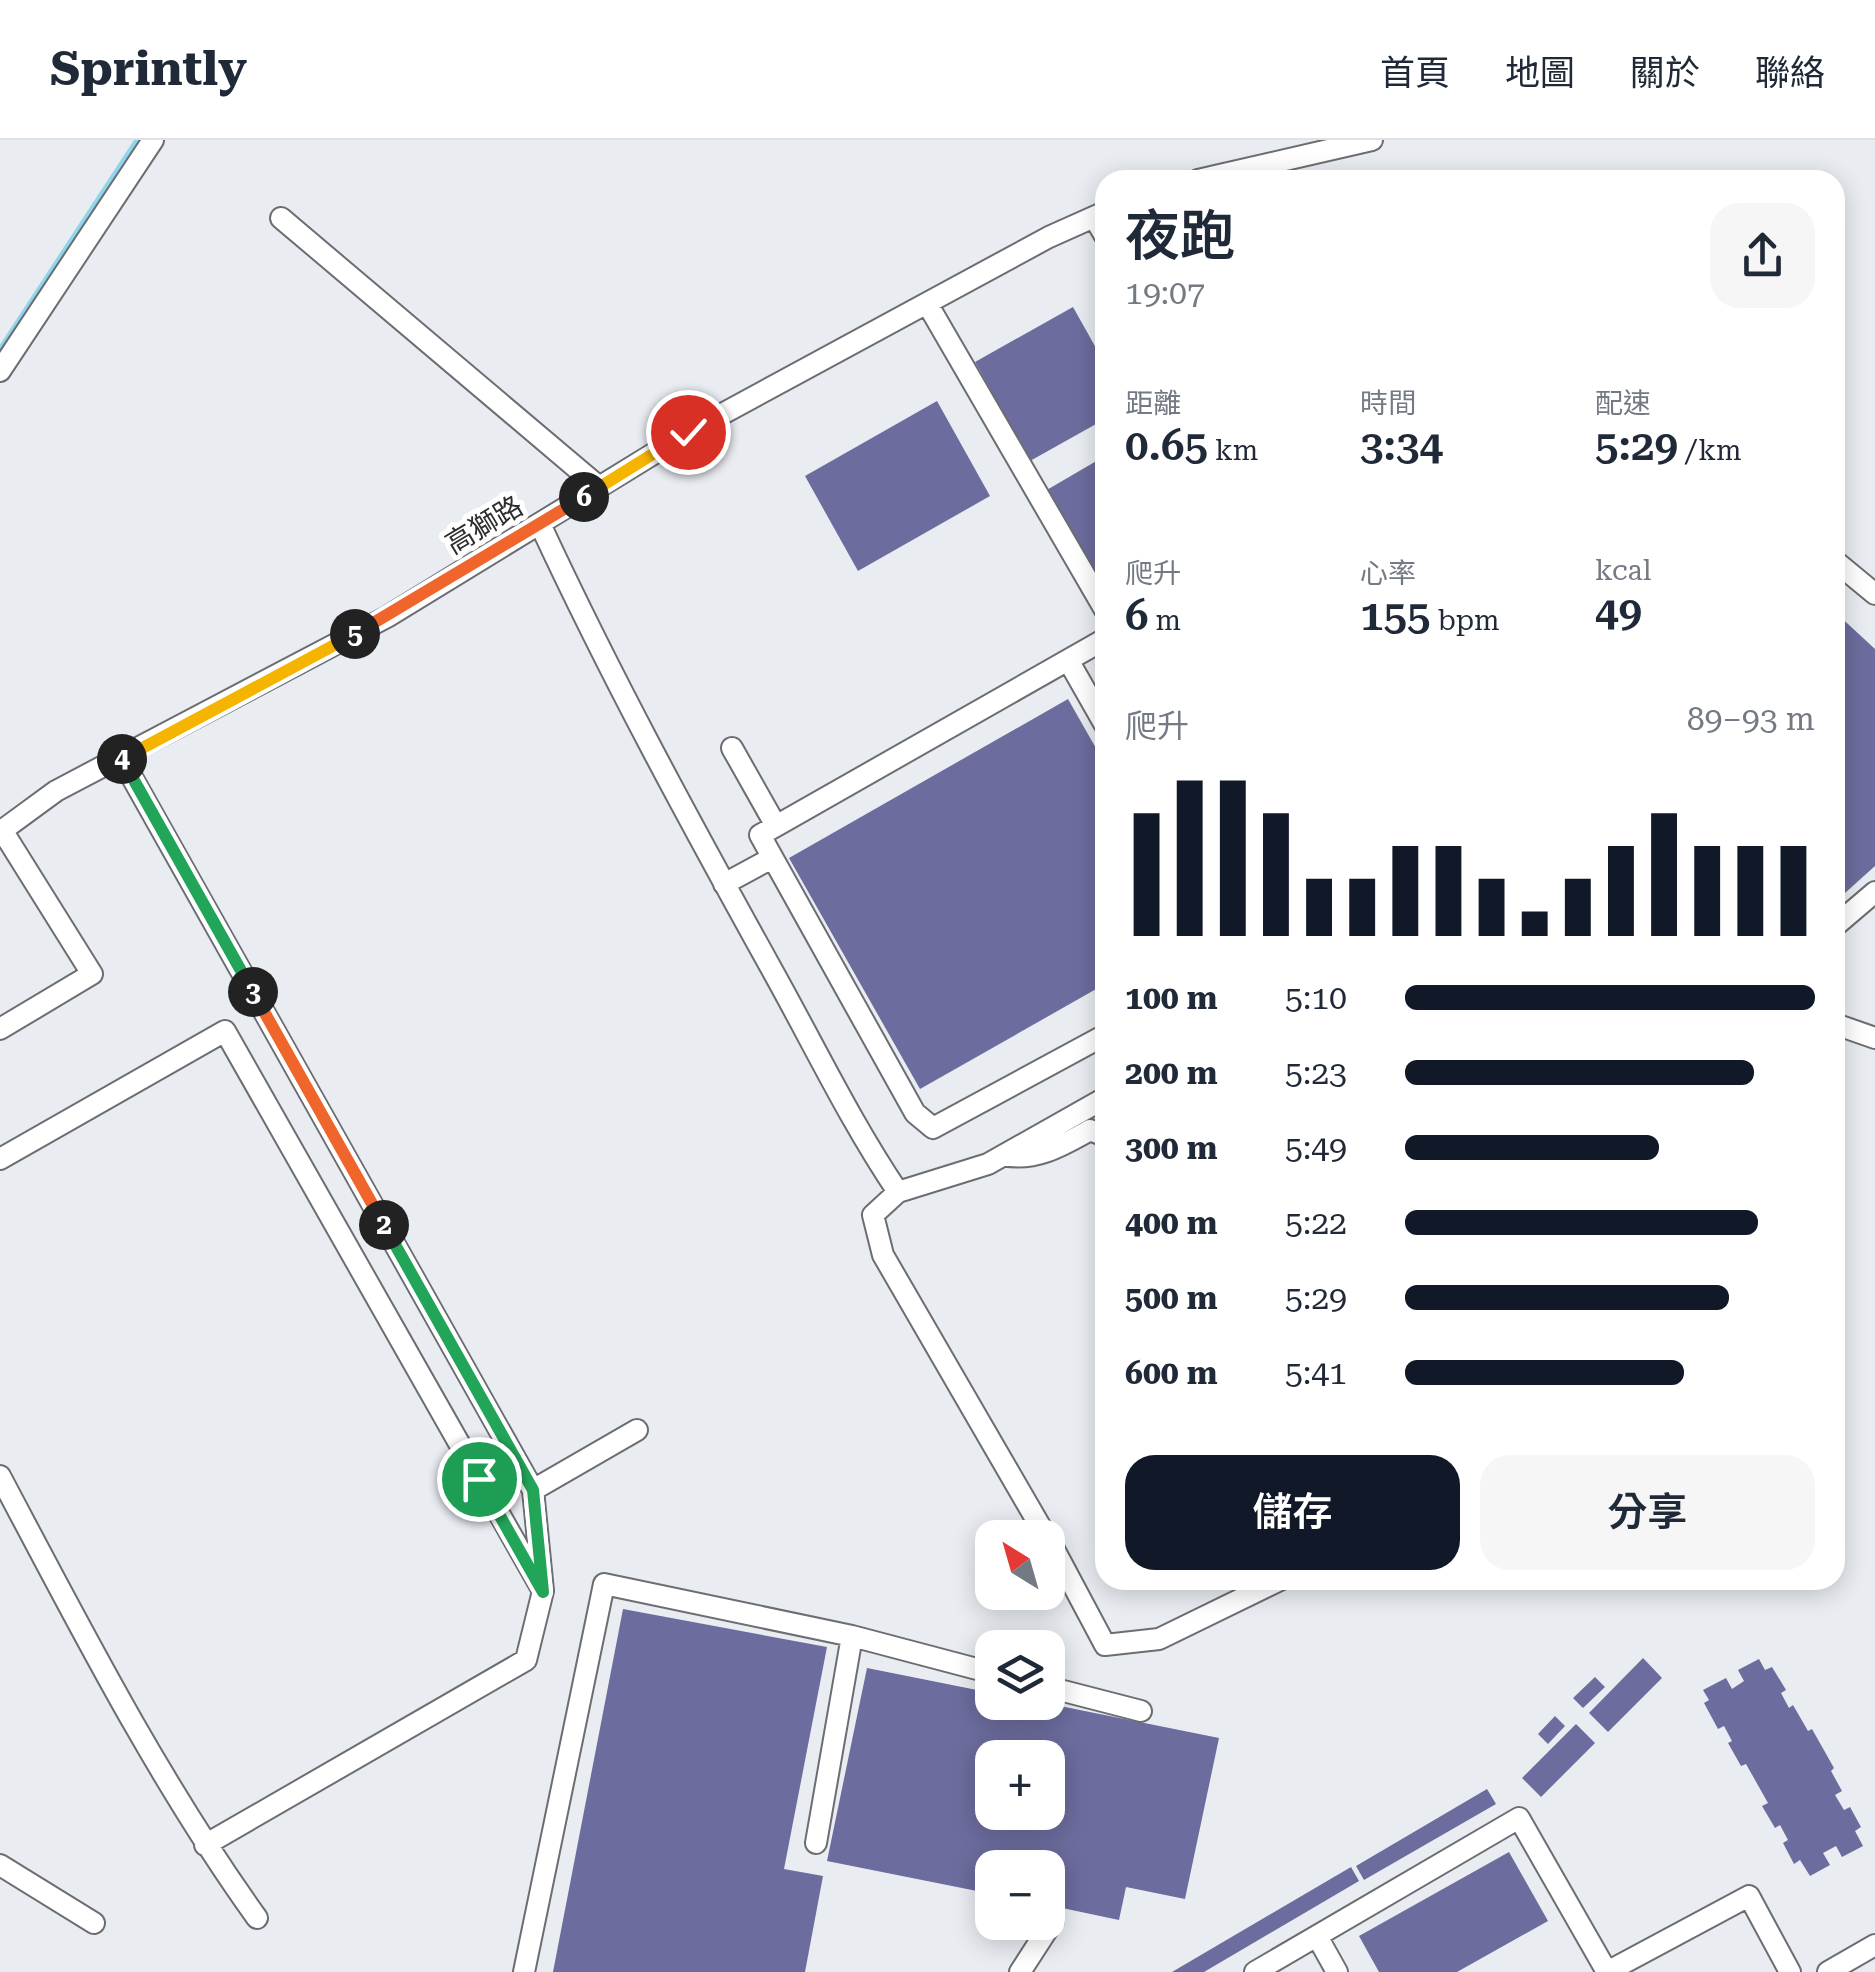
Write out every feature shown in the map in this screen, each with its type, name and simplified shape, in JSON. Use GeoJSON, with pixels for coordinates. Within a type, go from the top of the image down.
{"type":"FeatureCollection","features":[{"type":"Feature","properties":{"kind":"street"},"geometry":{"type":"LineString","coordinates":[[0,370],[153,140]]}},
{"type":"Feature","properties":{"kind":"street"},"geometry":{"type":"LineString","coordinates":[[1242,170],[1372,140]]}},
{"type":"Feature","properties":{"kind":"street","name":"高獅路"},"geometry":{"type":"LineString","coordinates":[[1,831],[56,791],[387,617],[688,432],[1095,217]]}},
{"type":"Feature","properties":{"kind":"street"},"geometry":{"type":"LineString","coordinates":[[281,218],[599,487]]}},
{"type":"Feature","properties":{"kind":"street"},"geometry":{"type":"LineString","coordinates":[[928,306],[1095,593]]}},
{"type":"Feature","properties":{"kind":"street"},"geometry":{"type":"LineString","coordinates":[[540,524],[585,621],[724,884],[865,1143],[898,1192]]}},
{"type":"Feature","properties":{"kind":"street"},"geometry":{"type":"LineString","coordinates":[[1845,568],[1875,594]]}},
{"type":"Feature","properties":{"kind":"street"},"geometry":{"type":"LineString","coordinates":[[1095,645],[760,835],[915,1113],[933,1128],[1095,1039]]}},
{"type":"Feature","properties":{"kind":"street"},"geometry":{"type":"LineString","coordinates":[[1068,660],[1095,707]]}},
{"type":"Feature","properties":{"kind":"street"},"geometry":{"type":"LineString","coordinates":[[732,748],[776,826]]}},
{"type":"Feature","properties":{"kind":"street"},"geometry":{"type":"LineString","coordinates":[[120,756],[533,1490],[543,1592],[526,1660],[205,1846]]}},
{"type":"Feature","properties":{"kind":"street"},"geometry":{"type":"LineString","coordinates":[[0,1029],[92,974],[1,831]]}},
{"type":"Feature","properties":{"kind":"street"},"geometry":{"type":"LineString","coordinates":[[724,884],[772,858]]}},
{"type":"Feature","properties":{"kind":"street"},"geometry":{"type":"LineString","coordinates":[[1845,918],[1875,892]]}},
{"type":"Feature","properties":{"kind":"street"},"geometry":{"type":"LineString","coordinates":[[1845,1028],[1875,1038]]}},
{"type":"Feature","properties":{"kind":"street"},"geometry":{"type":"LineString","coordinates":[[0,1159],[225,1031],[543,1592]]}},
{"type":"Feature","properties":{"kind":"street"},"geometry":{"type":"LineString","coordinates":[[1037,1520],[883,1255],[873,1215],[898,1192],[1004,1154],[1095,1104]]}},
{"type":"Feature","properties":{"kind":"street"},"geometry":{"type":"LineString","coordinates":[[1004,1154],[1022,1159],[1090,1130],[1095,1132]]}},
{"type":"Feature","properties":{"kind":"street"},"geometry":{"type":"LineString","coordinates":[[533,1490],[637,1430]]}},
{"type":"Feature","properties":{"kind":"street"},"geometry":{"type":"LineString","coordinates":[[0,1476],[74,1620],[205,1846],[257,1918]]}},
{"type":"Feature","properties":{"kind":"street"},"geometry":{"type":"LineString","coordinates":[[1065,1571],[1105,1645],[1158,1640],[1260,1590]]}},
{"type":"Feature","properties":{"kind":"street"},"geometry":{"type":"LineString","coordinates":[[524,1972],[604,1584],[852,1636],[975,1669]]}},
{"type":"Feature","properties":{"kind":"street"},"geometry":{"type":"LineString","coordinates":[[816,1843],[852,1636]]}},
{"type":"Feature","properties":{"kind":"street"},"geometry":{"type":"LineString","coordinates":[[1065,1691],[1141,1711]]}},
{"type":"Feature","properties":{"kind":"street"},"geometry":{"type":"LineString","coordinates":[[1255,1972],[1519,1818],[1606,1972],[1749,1896],[1790,1972]]}},
{"type":"Feature","properties":{"kind":"street"},"geometry":{"type":"LineString","coordinates":[[0,1866],[94,1923]]}},
{"type":"Feature","properties":{"kind":"street"},"geometry":{"type":"LineString","coordinates":[[1318,1938],[1337,1972]]}},
{"type":"Feature","properties":{"kind":"street"},"geometry":{"type":"LineString","coordinates":[[1020,1972],[1041,1940]]}},
{"type":"Feature","properties":{"kind":"street"},"geometry":{"type":"LineString","coordinates":[[1828,1972],[1875,1945]]}},
{"type":"Feature","properties":{"kind":"building"},"geometry":{"type":"Polygon","coordinates":[[[1073,307],[1095,346],[1095,425],[1030,461],[975,362],[1073,307]]]}},
{"type":"Feature","properties":{"kind":"building"},"geometry":{"type":"Polygon","coordinates":[[[937,401],[990,496],[858,571],[805,476],[937,401]]]}},
{"type":"Feature","properties":{"kind":"building"},"geometry":{"type":"Polygon","coordinates":[[[1095,462],[1095,577],[1045,491],[1095,462]]]}},
{"type":"Feature","properties":{"kind":"building"},"geometry":{"type":"Polygon","coordinates":[[[1845,621],[1875,649],[1875,866],[1845,893],[1845,621]]]}},
{"type":"Feature","properties":{"kind":"building"},"geometry":{"type":"Polygon","coordinates":[[[1068,699],[1095,746],[1095,990],[920,1089],[789,858],[1068,699]]]}},
{"type":"Feature","properties":{"kind":"building"},"geometry":{"type":"Polygon","coordinates":[[[623,1609],[827,1647],[784,1869],[823,1876],[805,1972],[553,1972],[623,1609]]]}},
{"type":"Feature","properties":{"kind":"building"},"geometry":{"type":"Polygon","coordinates":[[[1643,1658],[1662,1678],[1608,1732],[1589,1713],[1643,1658]]]}},
{"type":"Feature","properties":{"kind":"building"},"geometry":{"type":"Polygon","coordinates":[[[1759,1659],[1765,1670],[1772,1667],[1786,1690],[1781,1693],[1789,1708],[1793,1705],[1808,1731],[1812,1729],[1834,1768],[1831,1771],[1842,1791],[1835,1795],[1844,1810],[1850,1807],[1861,1827],[1855,1831],[1863,1846],[1842,1857],[1836,1846],[1823,1853],[1830,1865],[1810,1876],[1800,1860],[1794,1864],[1783,1843],[1788,1840],[1780,1825],[1775,1828],[1762,1806],[1768,1803],[1746,1764],[1741,1766],[1724,1726],[1718,1729],[1704,1703],[1709,1700],[1703,1690],[1726,1678],[1732,1689],[1744,1681],[1738,1670],[1759,1659]]]}},
{"type":"Feature","properties":{"kind":"building"},"geometry":{"type":"Polygon","coordinates":[[[867,1668],[975,1690],[975,1720],[1065,1720],[1065,1707],[1219,1738],[1185,1899],[1126,1887],[1119,1920],[1065,1909],[1065,1850],[975,1850],[975,1891],[827,1861],[867,1668]]]}},
{"type":"Feature","properties":{"kind":"building"},"geometry":{"type":"Polygon","coordinates":[[[1595,1677],[1605,1687],[1583,1708],[1573,1698],[1595,1677]]]}},
{"type":"Feature","properties":{"kind":"building"},"geometry":{"type":"Polygon","coordinates":[[[1555,1716],[1565,1726],[1548,1744],[1538,1734],[1555,1716]]]}},
{"type":"Feature","properties":{"kind":"building"},"geometry":{"type":"Polygon","coordinates":[[[1576,1724],[1595,1743],[1541,1797],[1522,1778],[1576,1724]]]}},
{"type":"Feature","properties":{"kind":"building"},"geometry":{"type":"Polygon","coordinates":[[[1487,1789],[1496,1804],[1364,1880],[1356,1866],[1487,1789]]]}},
{"type":"Feature","properties":{"kind":"building"},"geometry":{"type":"Polygon","coordinates":[[[1509,1852],[1548,1921],[1457,1972],[1379,1972],[1359,1936],[1509,1852]]]}},
{"type":"Feature","properties":{"kind":"building"},"geometry":{"type":"Polygon","coordinates":[[[1351,1867],[1359,1881],[1204,1972],[1172,1972],[1351,1867]]]}},
{"type":"Feature","properties":{"kind":"waterway"},"geometry":{"type":"LineString","coordinates":[[0,349],[137,140]]}},
{"type":"Feature","properties":{"kind":"route"},"geometry":{"type":"LineString","coordinates":[[479,1479],[543,1592],[533,1490],[120,756],[387,617],[688,432]]}}]}
